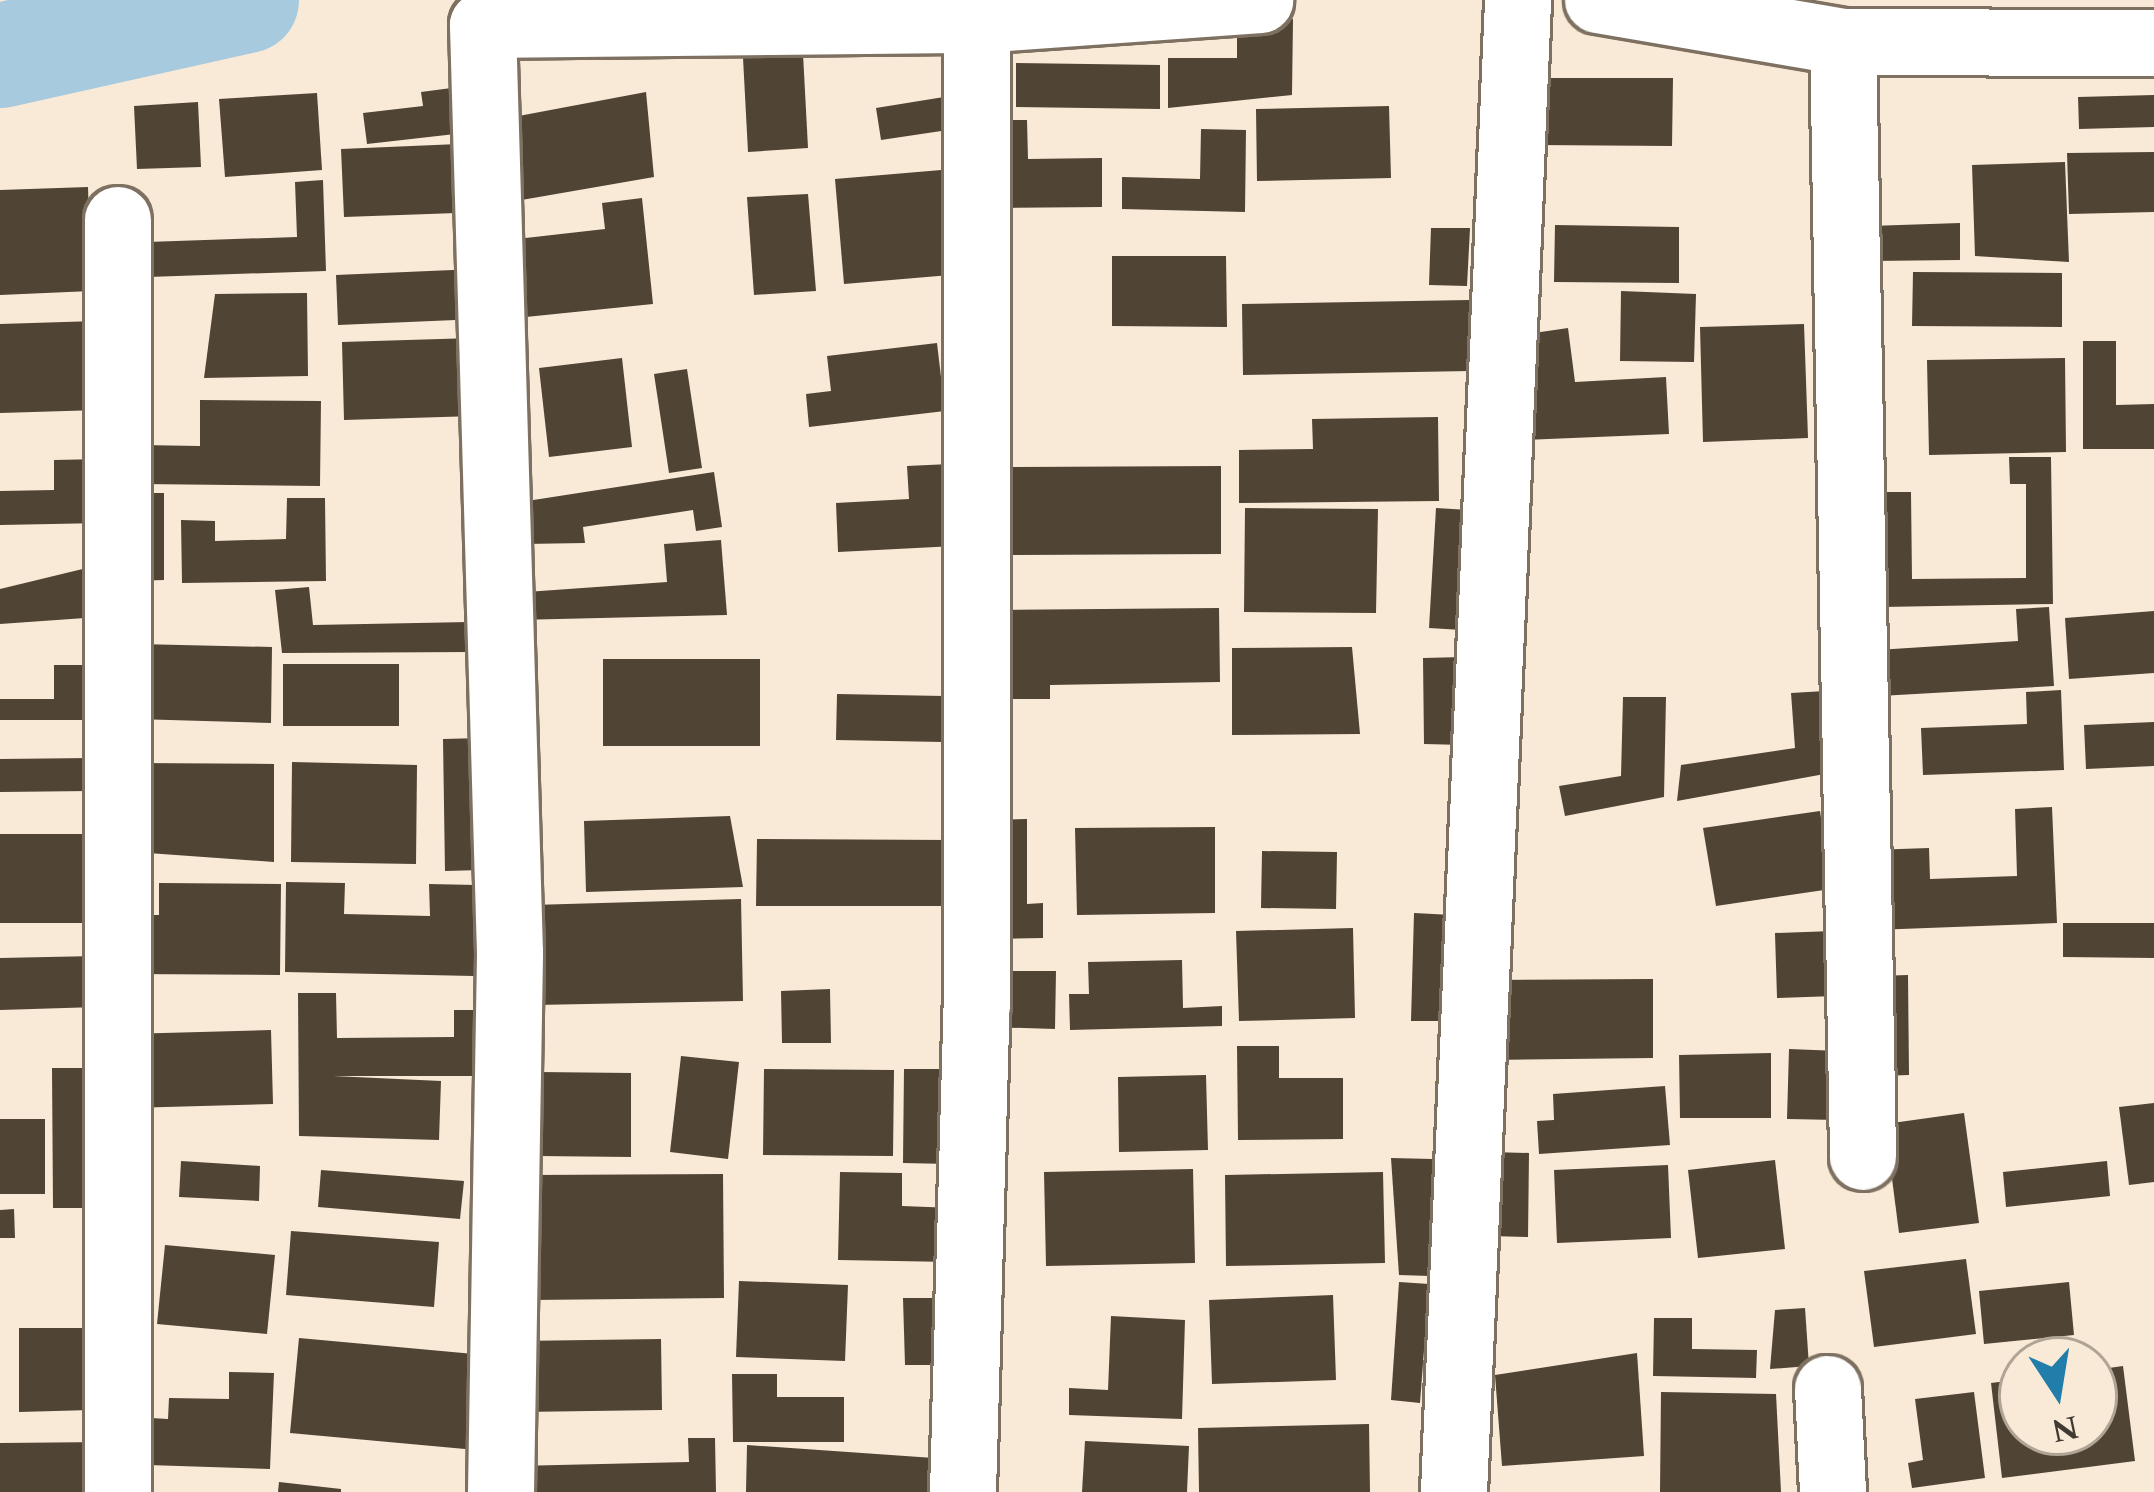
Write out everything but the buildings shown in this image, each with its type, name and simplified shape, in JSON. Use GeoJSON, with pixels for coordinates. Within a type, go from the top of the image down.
{"type":"FeatureCollection","features":[{"type":"Feature","properties":{"kind":"street"},"geometry":{"type":"LineString","coordinates":[[501,1492],[510,953],[484,26],[977,20],[1260,0]]}},
{"type":"Feature","properties":{"kind":"street"},"geometry":{"type":"LineString","coordinates":[[1454,1492],[1518,0]]}},
{"type":"Feature","properties":{"kind":"street"},"geometry":{"type":"LineString","coordinates":[[1598,0],[1843,42],[2154,43]]}},
{"type":"Feature","properties":{"kind":"street"},"geometry":{"type":"LineString","coordinates":[[963,1492],[977,1005],[977,20]]}},
{"type":"Feature","properties":{"kind":"street"},"geometry":{"type":"LineString","coordinates":[[1843,42],[1863,1157]]}},
{"type":"Feature","properties":{"kind":"street"},"geometry":{"type":"LineString","coordinates":[[118,220],[118,1492]]}},
{"type":"Feature","properties":{"kind":"street"},"geometry":{"type":"LineString","coordinates":[[1828,1389],[1833,1492]]}},
{"type":"Feature","properties":{"kind":"waterway"},"geometry":{"type":"LineString","coordinates":[[0,55],[246,0]]}}]}
